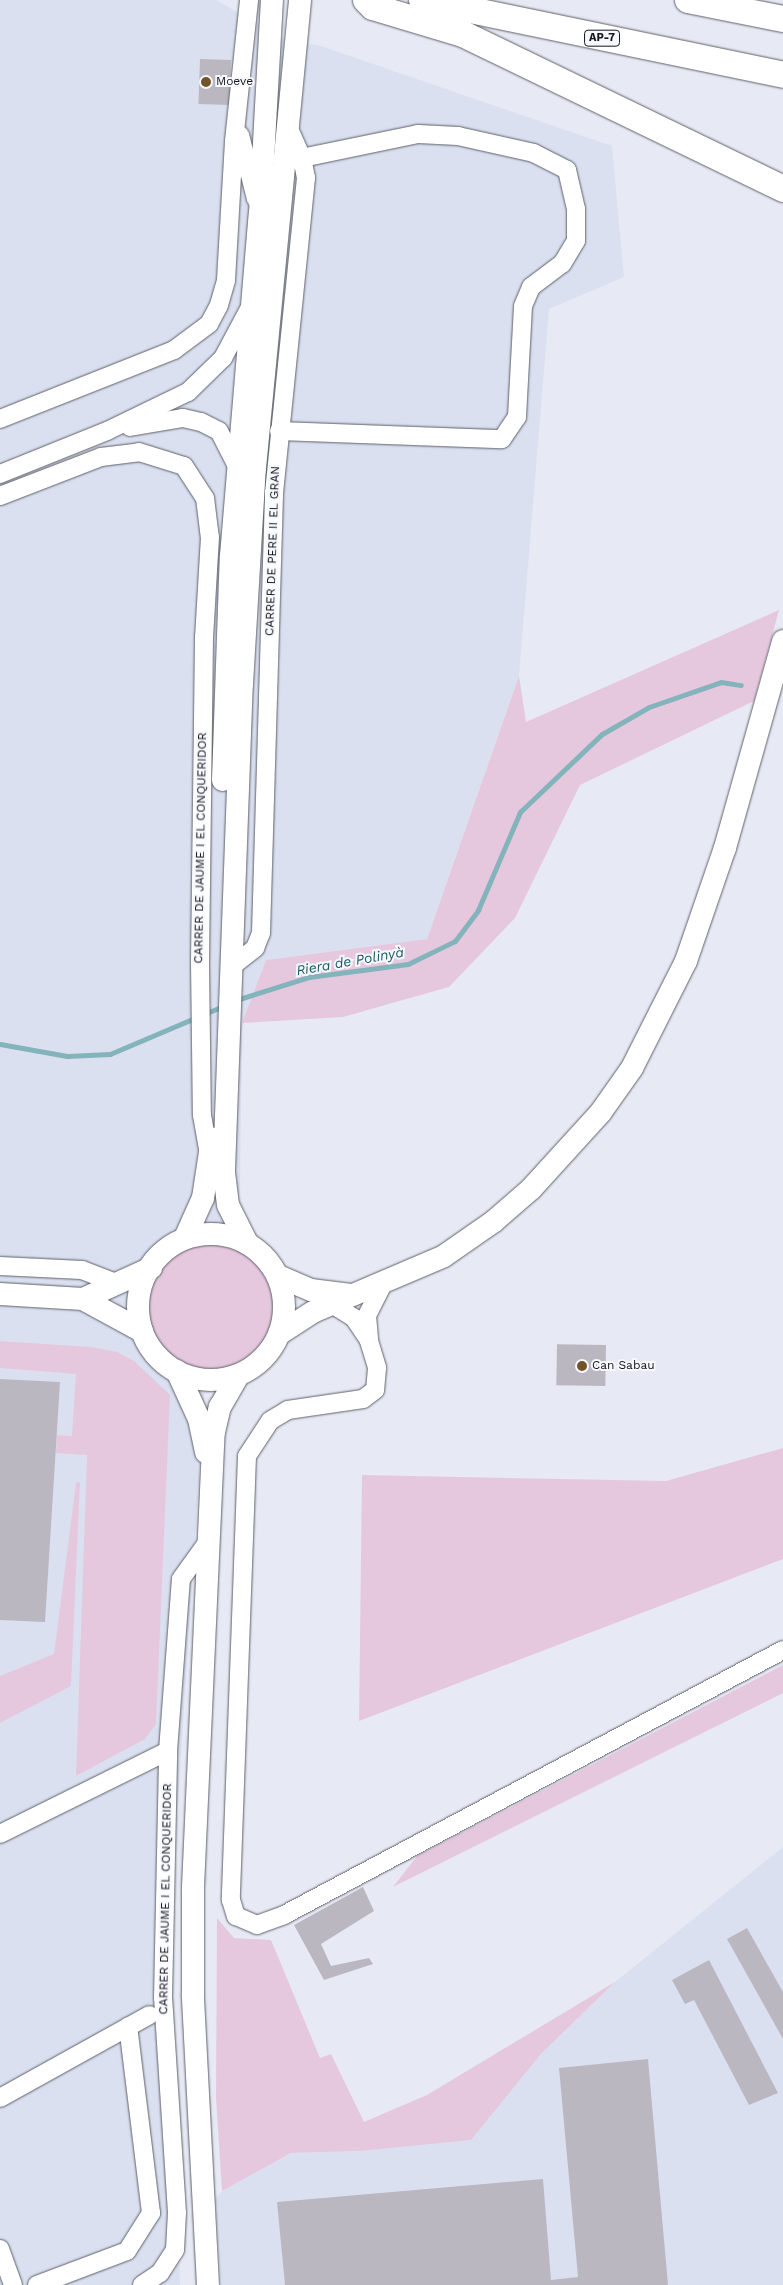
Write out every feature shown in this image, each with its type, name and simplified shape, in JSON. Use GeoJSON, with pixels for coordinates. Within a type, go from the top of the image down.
{"type":"FeatureCollection","features":[{"type":"Feature","properties":{"kind":"highway"},"geometry":{"type":"LineString","coordinates":[[366,0],[373,7],[463,34],[783,189]]}},
{"type":"Feature","properties":{"kind":"highway","name":"AP-7"},"geometry":{"type":"LineString","coordinates":[[422,0],[783,75]]}},
{"type":"Feature","properties":{"kind":"highway"},"geometry":{"type":"LineString","coordinates":[[688,0],[783,19]]}},
{"type":"Feature","properties":{"kind":"main road"},"geometry":{"type":"LineString","coordinates":[[227,979],[224,723],[238,468],[254,297],[272,0]]}},
{"type":"Feature","properties":{"kind":"main road"},"geometry":{"type":"LineString","coordinates":[[185,1238],[203,1198],[215,1117],[224,1022],[250,536],[300,0]]}},
{"type":"Feature","properties":{"kind":"main road"},"geometry":{"type":"LineString","coordinates":[[279,1334],[342,1300],[383,1284],[444,1256],[493,1222],[568,1150],[632,1068],[660,1018],[706,909],[783,642]]}},
{"type":"Feature","properties":{"kind":"main road"},"geometry":{"type":"LineString","coordinates":[[224,1022],[225,1190],[228,1205],[247,1243]]}},
{"type":"Feature","properties":{"kind":"main road"},"geometry":{"type":"LineString","coordinates":[[208,2285],[192,1944],[210,1469],[216,1419],[237,1377],[260,1361],[279,1334],[283,1315],[278,1276],[264,1257],[247,1243],[217,1234],[185,1238],[167,1249],[151,1268],[140,1296],[142,1331],[153,1350],[177,1371],[198,1378],[237,1377]]}},
{"type":"Feature","properties":{"kind":"main road"},"geometry":{"type":"LineString","coordinates":[[83,1299],[151,1268]]}},
{"type":"Feature","properties":{"kind":"main road"},"geometry":{"type":"LineString","coordinates":[[278,1276],[310,1290],[342,1300]]}},
{"type":"Feature","properties":{"kind":"main road"},"geometry":{"type":"LineString","coordinates":[[1,1296],[83,1299],[142,1331]]}},
{"type":"Feature","properties":{"kind":"main road"},"geometry":{"type":"LineString","coordinates":[[177,1371],[199,1419],[210,1469]]}},
{"type":"Feature","properties":{"kind":"street"},"geometry":{"type":"LineString","coordinates":[[0,419],[174,350],[210,324],[220,305],[226,280],[236,120],[249,0]]}},
{"type":"Feature","properties":{"kind":"street"},"geometry":{"type":"LineString","coordinates":[[236,120],[260,214]]}},
{"type":"Feature","properties":{"kind":"street","name":"CARRER DE PERE II EL GRAN"},"geometry":{"type":"LineString","coordinates":[[227,979],[255,948],[261,933],[274,493],[306,178],[302,158],[288,127]]}},
{"type":"Feature","properties":{"kind":"street"},"geometry":{"type":"LineString","coordinates":[[279,431],[502,439],[517,417],[523,306],[531,287],[562,264],[576,241],[576,209],[567,170],[534,153],[458,136],[418,134],[302,158]]}},
{"type":"Feature","properties":{"kind":"street"},"geometry":{"type":"LineString","coordinates":[[0,474],[107,432],[188,392],[223,358],[254,297]]}},
{"type":"Feature","properties":{"kind":"street"},"geometry":{"type":"LineString","coordinates":[[107,432],[183,418],[201,422],[219,431],[238,468]]}},
{"type":"Feature","properties":{"kind":"street","name":"CARRER DE JAUME I EL CONQUERIDOR"},"geometry":{"type":"LineString","coordinates":[[0,496],[101,457],[140,452],[184,466],[205,498],[210,537],[204,637],[200,962],[202,1115],[210,1157]]}},
{"type":"Feature","properties":{"kind":"street"},"geometry":{"type":"LineString","coordinates":[[0,1266],[82,1270],[116,1283]]}},
{"type":"Feature","properties":{"kind":"street"},"geometry":{"type":"LineString","coordinates":[[383,1284],[367,1316],[369,1341],[377,1368],[375,1390],[363,1399],[288,1410],[270,1421],[247,1456],[230,1900],[236,1916],[257,1925],[284,1915],[783,1650]]}},
{"type":"Feature","properties":{"kind":"street"},"geometry":{"type":"LineString","coordinates":[[342,1300],[369,1341]]}},
{"type":"Feature","properties":{"kind":"street","name":"CARRER DE JAUME I EL CONQUERIDOR"},"geometry":{"type":"LineString","coordinates":[[142,2285],[169,2263],[175,2250],[177,2213],[163,1998],[168,1751],[181,1579],[207,1543]]}},
{"type":"Feature","properties":{"kind":"street"},"geometry":{"type":"LineString","coordinates":[[0,1834],[168,1751]]}},
{"type":"Feature","properties":{"kind":"street"},"geometry":{"type":"LineString","coordinates":[[0,2098],[150,2015]]}},
{"type":"Feature","properties":{"kind":"street"},"geometry":{"type":"LineString","coordinates":[[38,2285],[127,2250],[151,2213],[128,2026]]}},
{"type":"Feature","properties":{"kind":"street"},"geometry":{"type":"LineString","coordinates":[[0,2249],[13,2285]]}},
{"type":"Feature","properties":{"kind":"shaded area"},"geometry":{"type":"Polygon","coordinates":[[[0,0],[216,0],[284,39],[321,46],[612,146],[624,277],[549,309],[519,676],[427,939],[266,960],[242,1023],[240,1189],[206,1368],[171,1908],[180,2285],[0,2285],[0,0]]]}},
{"type":"Feature","properties":{"kind":"shaded area"},"geometry":{"type":"Polygon","coordinates":[[[779,610],[754,701],[580,785],[515,918],[449,987],[343,1017],[242,1023],[266,960],[427,939],[519,676],[526,722],[779,610]]]}},
{"type":"Feature","properties":{"kind":"shaded area"},"geometry":{"type":"Polygon","coordinates":[[[211,1234],[239,1240],[262,1256],[278,1279],[284,1307],[278,1335],[262,1358],[239,1374],[211,1380],[183,1374],[160,1358],[144,1335],[138,1307],[144,1279],[160,1256],[183,1240],[211,1234]]]}},
{"type":"Feature","properties":{"kind":"shaded area"},"geometry":{"type":"Polygon","coordinates":[[[0,1341],[91,1347],[117,1352],[134,1361],[170,1395],[156,1724],[145,1739],[76,1776],[87,1455],[56,1453],[57,1435],[72,1436],[76,1374],[0,1368],[0,1341]]]}},
{"type":"Feature","properties":{"kind":"shaded area"},"geometry":{"type":"Polygon","coordinates":[[[783,1448],[783,1559],[359,1721],[362,1475],[666,1481],[783,1448]]]}},
{"type":"Feature","properties":{"kind":"shaded area"},"geometry":{"type":"Polygon","coordinates":[[[80,1482],[71,1686],[0,1723],[0,1676],[54,1654],[76,1483],[80,1482]]]}},
{"type":"Feature","properties":{"kind":"shaded area"},"geometry":{"type":"Polygon","coordinates":[[[783,1665],[783,1693],[393,1887],[417,1856],[783,1665]]]}},
{"type":"Feature","properties":{"kind":"shaded area"},"geometry":{"type":"Polygon","coordinates":[[[783,1847],[783,2285],[221,2285],[215,2199],[222,2191],[291,2153],[360,2151],[540,2055],[615,1982],[783,1847]]]}},
{"type":"Feature","properties":{"kind":"shaded area"},"geometry":{"type":"Polygon","coordinates":[[[217,1918],[234,1938],[271,1940],[320,2058],[331,2054],[364,2122],[427,2095],[615,1982],[540,2055],[471,2140],[360,2151],[291,2153],[222,2191],[216,2098],[217,1918]]]}},
{"type":"Feature","properties":{"kind":"building"},"geometry":{"type":"Polygon","coordinates":[[[200,59],[231,60],[229,105],[198,104],[200,59]]]}},
{"type":"Feature","properties":{"kind":"building","name":"Can Sabau"},"geometry":{"type":"Polygon","coordinates":[[[557,1344],[606,1345],[605,1386],[556,1385],[557,1344]]]}},
{"type":"Feature","properties":{"kind":"building"},"geometry":{"type":"Polygon","coordinates":[[[0,1379],[60,1382],[45,1622],[0,1620],[0,1379]]]}},
{"type":"Feature","properties":{"kind":"building"},"geometry":{"type":"Polygon","coordinates":[[[363,1887],[374,1911],[321,1944],[331,1966],[369,1958],[373,1964],[324,1980],[294,1925],[363,1887]]]}},
{"type":"Feature","properties":{"kind":"building"},"geometry":{"type":"Polygon","coordinates":[[[747,1928],[783,1992],[783,2039],[727,1939],[747,1928]]]}},
{"type":"Feature","properties":{"kind":"building"},"geometry":{"type":"Polygon","coordinates":[[[709,1960],[778,2093],[749,2105],[694,2000],[685,2004],[672,1980],[709,1960]]]}},
{"type":"Feature","properties":{"kind":"building"},"geometry":{"type":"Polygon","coordinates":[[[648,2059],[668,2285],[285,2285],[277,2202],[543,2179],[551,2280],[578,2277],[559,2068],[648,2059]]]}},
{"type":"Feature","properties":{"kind":"waterway","name":"Riera de Polinyà"},"geometry":{"type":"LineString","coordinates":[[236,1000],[309,977],[408,964],[455,941],[478,910],[520,812],[602,734],[649,707],[721,682],[741,685]]}},
{"type":"Feature","properties":{"kind":"waterway","name":"Riera de Polinyà"},"geometry":{"type":"LineString","coordinates":[[0,1044],[67,1056],[110,1054],[223,1006]]}},
{"type":"Feature","properties":{"kind":"place","name":"Moeve"},"geometry":{"type":"Point","coordinates":[206,82]}},
{"type":"Feature","properties":{"kind":"place","name":"Can Sabau"},"geometry":{"type":"Point","coordinates":[582,1366]}}]}
